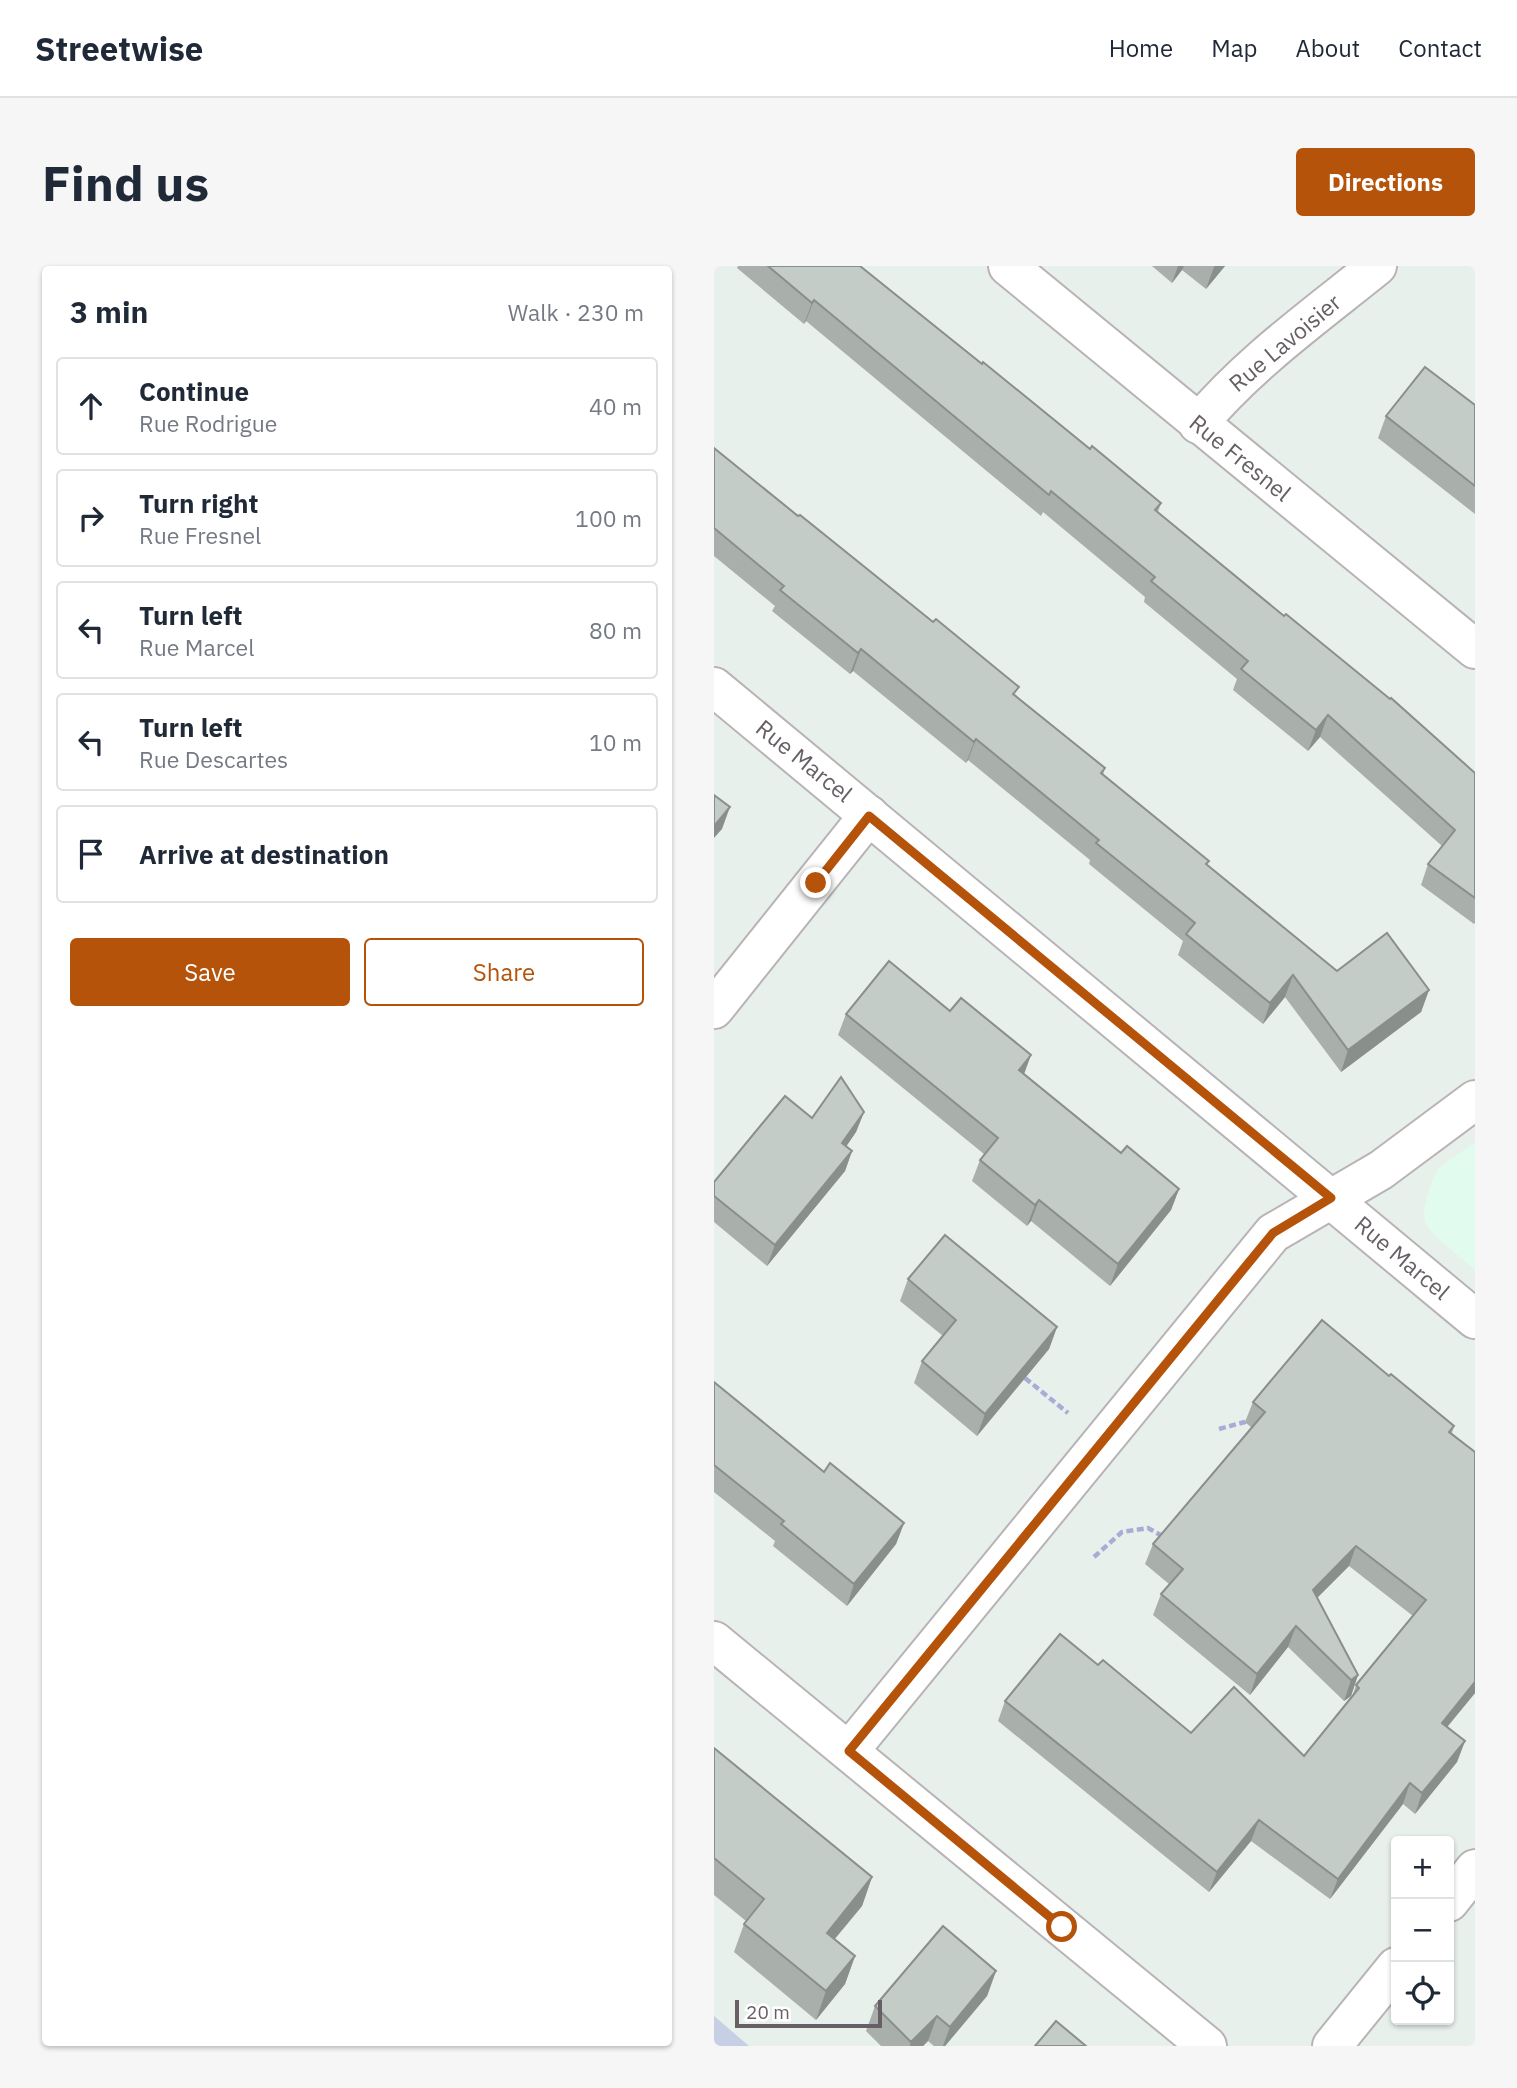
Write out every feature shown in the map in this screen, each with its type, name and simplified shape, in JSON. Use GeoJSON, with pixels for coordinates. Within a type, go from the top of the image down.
{"type":"FeatureCollection","features":[{"type":"Feature","properties":{"kind":"street","name":"Rue Fresnel"},"geometry":{"type":"LineString","coordinates":[[1008,266],[1475,649]]}},
{"type":"Feature","properties":{"kind":"street","name":"Rue Lavoisier"},"geometry":{"type":"LineString","coordinates":[[1198,424],[1262,359],[1377,266]]}},
{"type":"Feature","properties":{"kind":"street","name":"Rue Marcel"},"geometry":{"type":"LineString","coordinates":[[714,688],[1475,1319]]}},
{"type":"Feature","properties":{"kind":"street"},"geometry":{"type":"LineString","coordinates":[[714,1009],[869,816]]}},
{"type":"Feature","properties":{"kind":"street"},"geometry":{"type":"LineString","coordinates":[[849,1751],[1273,1233],[1381,1170],[1475,1100]]}},
{"type":"Feature","properties":{"kind":"street"},"geometry":{"type":"LineString","coordinates":[[714,1641],[1206,2046]]}},
{"type":"Feature","properties":{"kind":"street"},"geometry":{"type":"LineString","coordinates":[[1451,1899],[1475,1869]]}},
{"type":"Feature","properties":{"kind":"street"},"geometry":{"type":"LineString","coordinates":[[1332,2046],[1391,1973]]}},
{"type":"Feature","properties":{"kind":"path"},"geometry":{"type":"LineString","coordinates":[[1025,1378],[1103,1442]]}},
{"type":"Feature","properties":{"kind":"path"},"geometry":{"type":"LineString","coordinates":[[1219,1429],[1245,1422],[1254,1413]]}},
{"type":"Feature","properties":{"kind":"path"},"geometry":{"type":"LineString","coordinates":[[1094,1557],[1122,1532],[1148,1528],[1168,1539]]}},
{"type":"Feature","properties":{"kind":"shaded area"},"geometry":{"type":"Polygon","coordinates":[[[1475,1142],[1475,1270],[1434,1235],[1425,1222],[1424,1208],[1433,1178],[1439,1168],[1475,1142]]]}},
{"type":"Feature","properties":{"kind":"shaded area"},"geometry":{"type":"Polygon","coordinates":[[[714,2016],[749,2046],[714,2046],[714,2016]]]}},
{"type":"Feature","properties":{"kind":"building"},"geometry":{"type":"Polygon","coordinates":[[[768,266],[860,266],[1090,449],[1092,446],[1161,503],[1155,510],[1284,616],[1286,614],[1391,698],[1475,773],[1475,898],[1428,864],[1455,830],[1328,715],[1316,730],[1241,669],[1248,661],[1151,581],[1155,577],[1051,491],[1049,495],[814,300],[812,303],[768,266]]]}},
{"type":"Feature","properties":{"kind":"building"},"geometry":{"type":"Polygon","coordinates":[[[1425,367],[1475,405],[1475,486],[1386,416],[1425,367]]]}},
{"type":"Feature","properties":{"kind":"building"},"geometry":{"type":"Polygon","coordinates":[[[714,448],[933,622],[936,619],[1019,687],[1013,694],[1105,768],[1101,773],[1209,861],[1206,864],[1337,971],[1387,933],[1429,990],[1348,1050],[1293,975],[1270,1003],[1186,934],[1195,923],[1096,843],[1099,840],[976,739],[974,742],[861,649],[858,653],[780,590],[784,586],[714,528],[714,448]]]}},
{"type":"Feature","properties":{"kind":"building"},"geometry":{"type":"Polygon","coordinates":[[[714,795],[730,807],[714,826],[714,795]]]}},
{"type":"Feature","properties":{"kind":"building"},"geometry":{"type":"Polygon","coordinates":[[[889,961],[950,1011],[961,998],[1031,1055],[1019,1070],[1121,1153],[1127,1146],[1179,1189],[1118,1264],[1039,1200],[1035,1205],[980,1160],[998,1138],[846,1014],[889,961]]]}},
{"type":"Feature","properties":{"kind":"building"},"geometry":{"type":"Polygon","coordinates":[[[841,1077],[864,1112],[842,1143],[852,1151],[775,1245],[714,1196],[714,1182],[785,1096],[812,1118],[841,1077]]]}},
{"type":"Feature","properties":{"kind":"building"},"geometry":{"type":"Polygon","coordinates":[[[945,1235],[1057,1327],[985,1414],[922,1361],[956,1320],[908,1279],[945,1235]]]}},
{"type":"Feature","properties":{"kind":"building"},"geometry":{"type":"Polygon","coordinates":[[[1322,1320],[1454,1426],[1449,1432],[1475,1452],[1475,1682],[1442,1723],[1465,1741],[1422,1793],[1410,1783],[1338,1879],[1259,1820],[1217,1872],[1005,1701],[1060,1634],[1098,1665],[1103,1660],[1191,1733],[1234,1687],[1304,1756],[1359,1688],[1356,1685],[1426,1600],[1356,1546],[1313,1590],[1358,1675],[1351,1680],[1296,1626],[1257,1674],[1161,1594],[1183,1569],[1153,1544],[1265,1412],[1253,1402],[1322,1320]]]}},
{"type":"Feature","properties":{"kind":"building"},"geometry":{"type":"Polygon","coordinates":[[[714,1382],[824,1472],[830,1463],[904,1523],[854,1584],[781,1524],[784,1521],[714,1465],[714,1382]]]}},
{"type":"Feature","properties":{"kind":"building"},"geometry":{"type":"Polygon","coordinates":[[[714,1748],[872,1877],[827,1933],[855,1956],[826,1991],[744,1924],[764,1899],[714,1858],[714,1748]]]}},
{"type":"Feature","properties":{"kind":"building"},"geometry":{"type":"Polygon","coordinates":[[[943,1926],[996,1971],[950,2027],[937,2016],[911,2042],[875,2006],[943,1926]]]}},
{"type":"Feature","properties":{"kind":"building"},"geometry":{"type":"Polygon","coordinates":[[[1056,2021],[1086,2046],[1035,2046],[1056,2021]]]}},
{"type":"Feature","properties":{"kind":"route"},"geometry":{"type":"LineString","coordinates":[[816,883],[869,816],[1331,1198],[1273,1233],[849,1751],[1062,1927]]}}]}
